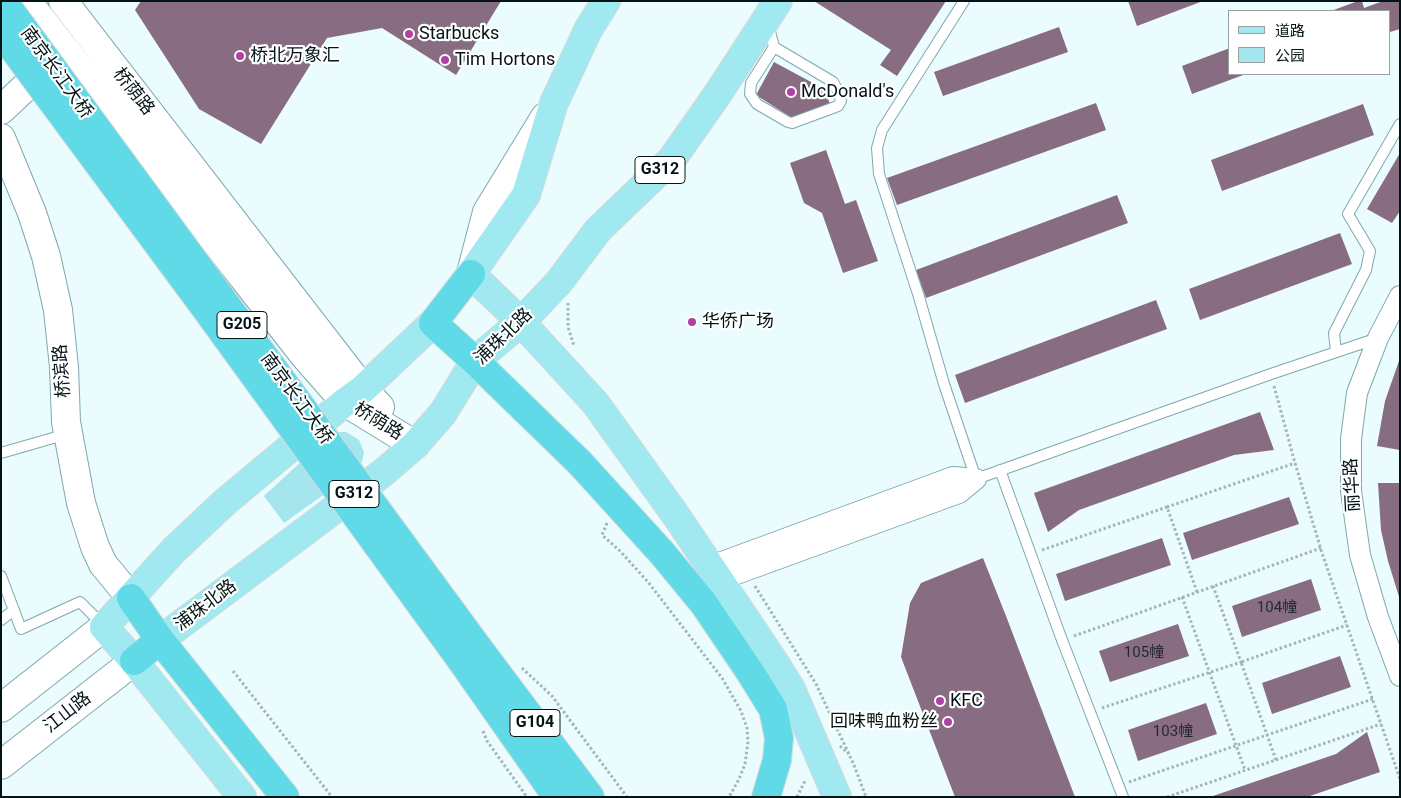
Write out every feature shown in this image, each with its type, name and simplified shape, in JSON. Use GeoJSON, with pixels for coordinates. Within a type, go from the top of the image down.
{"type":"FeatureCollection","features":[{"type":"Feature","properties":{"kind":"highway","name":"南京长江大桥"},"geometry":{"type":"LineString","coordinates":[[3,1],[470,654],[557,797]]}},
{"type":"Feature","properties":{"kind":"highway","name":"南京长江大桥"},"geometry":{"type":"LineString","coordinates":[[1,32],[212,317],[470,654],[590,797]]}},
{"type":"Feature","properties":{"kind":"highway"},"geometry":{"type":"LineString","coordinates":[[471,274],[433,323],[476,361],[580,463],[662,553],[704,604],[772,708],[779,738],[777,760],[766,797]]}},
{"type":"Feature","properties":{"kind":"highway"},"geometry":{"type":"LineString","coordinates":[[131,598],[160,640],[285,797]]}},
{"type":"Feature","properties":{"kind":"highway","name":"浦珠北路"},"geometry":{"type":"LineString","coordinates":[[134,661],[160,640]]}},
{"type":"Feature","properties":{"kind":"main road"},"geometry":{"type":"LineString","coordinates":[[606,1],[588,30],[554,103],[526,195],[471,274],[521,322],[596,404],[677,517],[791,689],[837,797]]}},
{"type":"Feature","properties":{"kind":"main road","name":"浦珠北路"},"geometry":{"type":"LineString","coordinates":[[160,640],[384,472],[415,445],[443,414],[476,361],[521,322],[559,282],[598,230],[630,197],[672,159],[773,10]]}},
{"type":"Feature","properties":{"kind":"main road"},"geometry":{"type":"LineString","coordinates":[[242,797],[134,661],[104,627],[174,550],[225,502],[354,396],[433,323]]}},
{"type":"Feature","properties":{"kind":"street","name":"桥荫路"},"geometry":{"type":"LineString","coordinates":[[28,1],[303,354],[415,445]]}},
{"type":"Feature","properties":{"kind":"street","name":"桥荫路"},"geometry":{"type":"LineString","coordinates":[[65,2],[354,396]]}},
{"type":"Feature","properties":{"kind":"street"},"geometry":{"type":"LineString","coordinates":[[1,110],[65,50]]}},
{"type":"Feature","properties":{"kind":"street","name":"桥滨路"},"geometry":{"type":"LineString","coordinates":[[1,138],[32,213],[46,256],[52,283],[60,329],[68,434],[81,503],[95,547],[103,564],[131,598]]}},
{"type":"Feature","properties":{"kind":"street","name":"丽华路"},"geometry":{"type":"LineString","coordinates":[[1400,296],[1378,338],[1357,392],[1351,439],[1351,491],[1360,555],[1378,617],[1400,676]]}},
{"type":"Feature","properties":{"kind":"street"},"geometry":{"type":"LineString","coordinates":[[715,573],[959,493],[976,479]]}},
{"type":"Feature","properties":{"kind":"street"},"geometry":{"type":"LineString","coordinates":[[1,708],[104,627]]}},
{"type":"Feature","properties":{"kind":"street","name":"江山路"},"geometry":{"type":"LineString","coordinates":[[1,765],[134,661]]}},
{"type":"Feature","properties":{"kind":"lane"},"geometry":{"type":"LineString","coordinates":[[964,1],[882,130],[877,148],[879,174],[919,297],[944,384],[976,479],[1270,374],[1378,338]]}},
{"type":"Feature","properties":{"kind":"lane"},"geometry":{"type":"LineString","coordinates":[[773,10],[774,47],[751,83],[750,94],[757,104],[792,123],[838,106],[841,101],[833,82],[774,47]]}},
{"type":"Feature","properties":{"kind":"lane"},"geometry":{"type":"LineString","coordinates":[[1336,352],[1334,333],[1366,270],[1370,251],[1348,214],[1400,124]]}},
{"type":"Feature","properties":{"kind":"lane"},"geometry":{"type":"LineString","coordinates":[[1,453],[68,434]]}},
{"type":"Feature","properties":{"kind":"lane"},"geometry":{"type":"LineString","coordinates":[[1000,470],[1062,640],[1123,797]]}},
{"type":"Feature","properties":{"kind":"lane"},"geometry":{"type":"LineString","coordinates":[[1,576],[20,629],[80,602],[104,627]]}},
{"type":"Feature","properties":{"kind":"lane"},"geometry":{"type":"LineString","coordinates":[[1,620],[14,610]]}},
{"type":"Feature","properties":{"kind":"path"},"geometry":{"type":"LineString","coordinates":[[1270,374],[1321,548],[1400,778]]}},
{"type":"Feature","properties":{"kind":"path"},"geometry":{"type":"LineString","coordinates":[[1030,554],[1295,463]]}},
{"type":"Feature","properties":{"kind":"path"},"geometry":{"type":"LineString","coordinates":[[615,501],[602,535],[620,551],[648,582],[722,678],[742,711],[747,728],[748,742],[739,779],[729,797]]}},
{"type":"Feature","properties":{"kind":"path"},"geometry":{"type":"LineString","coordinates":[[1167,507],[1197,592]]}},
{"type":"Feature","properties":{"kind":"path"},"geometry":{"type":"LineString","coordinates":[[1062,640],[1321,548]]}},
{"type":"Feature","properties":{"kind":"path"},"geometry":{"type":"LineString","coordinates":[[1213,586],[1276,760]]}},
{"type":"Feature","properties":{"kind":"path"},"geometry":{"type":"LineString","coordinates":[[1182,597],[1245,770]]}},
{"type":"Feature","properties":{"kind":"path"},"geometry":{"type":"LineString","coordinates":[[1090,712],[1347,625]]}},
{"type":"Feature","properties":{"kind":"path"},"geometry":{"type":"LineString","coordinates":[[516,662],[552,696],[627,797]]}},
{"type":"Feature","properties":{"kind":"path"},"geometry":{"type":"LineString","coordinates":[[233,671],[332,797]]}},
{"type":"Feature","properties":{"kind":"path"},"geometry":{"type":"LineString","coordinates":[[1118,786],[1372,699]]}},
{"type":"Feature","properties":{"kind":"path"},"geometry":{"type":"LineString","coordinates":[[1167,797],[1381,724]]}},
{"type":"Feature","properties":{"kind":"path"},"geometry":{"type":"LineString","coordinates":[[849,754],[866,797]]}},
{"type":"Feature","properties":{"kind":"green space"},"geometry":{"type":"Polygon","coordinates":[[[346,432],[359,440],[364,452],[362,462],[357,471],[284,523],[264,496],[330,435],[346,432]]]}},
{"type":"Feature","properties":{"kind":"building","name":"桥北万象汇"},"geometry":{"type":"Polygon","coordinates":[[[141,1],[501,1],[456,75],[382,28],[327,38],[261,144],[199,109],[135,10],[141,1]]]}},
{"type":"Feature","properties":{"kind":"building"},"geometry":{"type":"Polygon","coordinates":[[[814,1],[946,1],[897,76],[880,65],[891,50],[814,1]]]}},
{"type":"Feature","properties":{"kind":"building"},"geometry":{"type":"Polygon","coordinates":[[[1128,1],[1203,1],[1137,26],[1128,1]]]}},
{"type":"Feature","properties":{"kind":"building"},"geometry":{"type":"Polygon","coordinates":[[[1358,1],[1362,1],[1364,8],[1383,1],[1400,1],[1400,29],[1391,32],[1391,10],[1334,10],[1358,1]]]}},
{"type":"Feature","properties":{"kind":"building"},"geometry":{"type":"Polygon","coordinates":[[[1059,27],[1068,52],[943,96],[934,72],[1059,27]]]}},
{"type":"Feature","properties":{"kind":"building"},"geometry":{"type":"Polygon","coordinates":[[[1228,49],[1228,75],[1243,75],[1192,94],[1182,66],[1228,49]]]}},
{"type":"Feature","properties":{"kind":"building","name":"McDonald's"},"geometry":{"type":"Polygon","coordinates":[[[774,62],[824,89],[830,104],[792,118],[756,95],[774,62]]]}},
{"type":"Feature","properties":{"kind":"building"},"geometry":{"type":"Polygon","coordinates":[[[1096,103],[1106,130],[897,205],[887,178],[1096,103]]]}},
{"type":"Feature","properties":{"kind":"building"},"geometry":{"type":"Polygon","coordinates":[[[1363,104],[1374,135],[1222,191],[1211,160],[1363,104]]]}},
{"type":"Feature","properties":{"kind":"building"},"geometry":{"type":"Polygon","coordinates":[[[826,150],[845,204],[856,200],[878,261],[843,273],[822,213],[804,203],[790,163],[826,150]]]}},
{"type":"Feature","properties":{"kind":"building"},"geometry":{"type":"Polygon","coordinates":[[[1400,153],[1400,211],[1392,223],[1367,209],[1400,153]]]}},
{"type":"Feature","properties":{"kind":"building"},"geometry":{"type":"Polygon","coordinates":[[[1117,195],[1128,223],[926,298],[916,270],[1117,195]]]}},
{"type":"Feature","properties":{"kind":"building"},"geometry":{"type":"Polygon","coordinates":[[[1340,233],[1352,264],[1200,320],[1189,289],[1340,233]]]}},
{"type":"Feature","properties":{"kind":"building"},"geometry":{"type":"Polygon","coordinates":[[[1156,300],[1167,329],[965,403],[955,375],[1156,300]]]}},
{"type":"Feature","properties":{"kind":"building"},"geometry":{"type":"Polygon","coordinates":[[[1400,358],[1400,450],[1377,446],[1385,401],[1400,358]]]}},
{"type":"Feature","properties":{"kind":"building"},"geometry":{"type":"Polygon","coordinates":[[[1260,412],[1274,450],[1234,455],[1079,510],[1048,532],[1034,493],[1260,412]]]}},
{"type":"Feature","properties":{"kind":"building"},"geometry":{"type":"Polygon","coordinates":[[[1378,483],[1400,483],[1400,600],[1381,530],[1378,483]]]}},
{"type":"Feature","properties":{"kind":"building"},"geometry":{"type":"Polygon","coordinates":[[[1289,497],[1299,524],[1192,560],[1183,533],[1289,497]]]}},
{"type":"Feature","properties":{"kind":"building"},"geometry":{"type":"Polygon","coordinates":[[[1162,538],[1171,565],[1065,601],[1056,574],[1162,538]]]}},
{"type":"Feature","properties":{"kind":"building"},"geometry":{"type":"Polygon","coordinates":[[[983,558],[1075,797],[955,797],[901,657],[910,603],[921,583],[983,558]]]}},
{"type":"Feature","properties":{"kind":"building"},"geometry":{"type":"Polygon","coordinates":[[[1311,579],[1321,610],[1242,637],[1232,606],[1311,579]]]}},
{"type":"Feature","properties":{"kind":"building"},"geometry":{"type":"Polygon","coordinates":[[[1178,624],[1189,656],[1110,682],[1099,651],[1178,624]]]}},
{"type":"Feature","properties":{"kind":"building"},"geometry":{"type":"Polygon","coordinates":[[[1340,656],[1351,687],[1272,714],[1262,683],[1340,656]]]}},
{"type":"Feature","properties":{"kind":"building"},"geometry":{"type":"Polygon","coordinates":[[[1206,703],[1217,734],[1138,761],[1128,730],[1206,703]]]}},
{"type":"Feature","properties":{"kind":"building"},"geometry":{"type":"Polygon","coordinates":[[[1367,732],[1380,772],[1307,797],[1210,797],[1336,754],[1367,732]]]}},
{"type":"Feature","properties":{"kind":"place","name":"Starbucks"},"geometry":{"type":"Point","coordinates":[409,34]}},
{"type":"Feature","properties":{"kind":"place","name":"桥北万象汇"},"geometry":{"type":"Point","coordinates":[240,56]}},
{"type":"Feature","properties":{"kind":"place","name":"Tim Hortons"},"geometry":{"type":"Point","coordinates":[445,60]}},
{"type":"Feature","properties":{"kind":"place","name":"McDonald's"},"geometry":{"type":"Point","coordinates":[791,92]}},
{"type":"Feature","properties":{"kind":"place","name":"华侨广场"},"geometry":{"type":"Point","coordinates":[692,322]}},
{"type":"Feature","properties":{"kind":"place","name":"KFC"},"geometry":{"type":"Point","coordinates":[940,701]}},
{"type":"Feature","properties":{"kind":"place","name":"回味鸭血粉丝"},"geometry":{"type":"Point","coordinates":[948,722]}}]}
